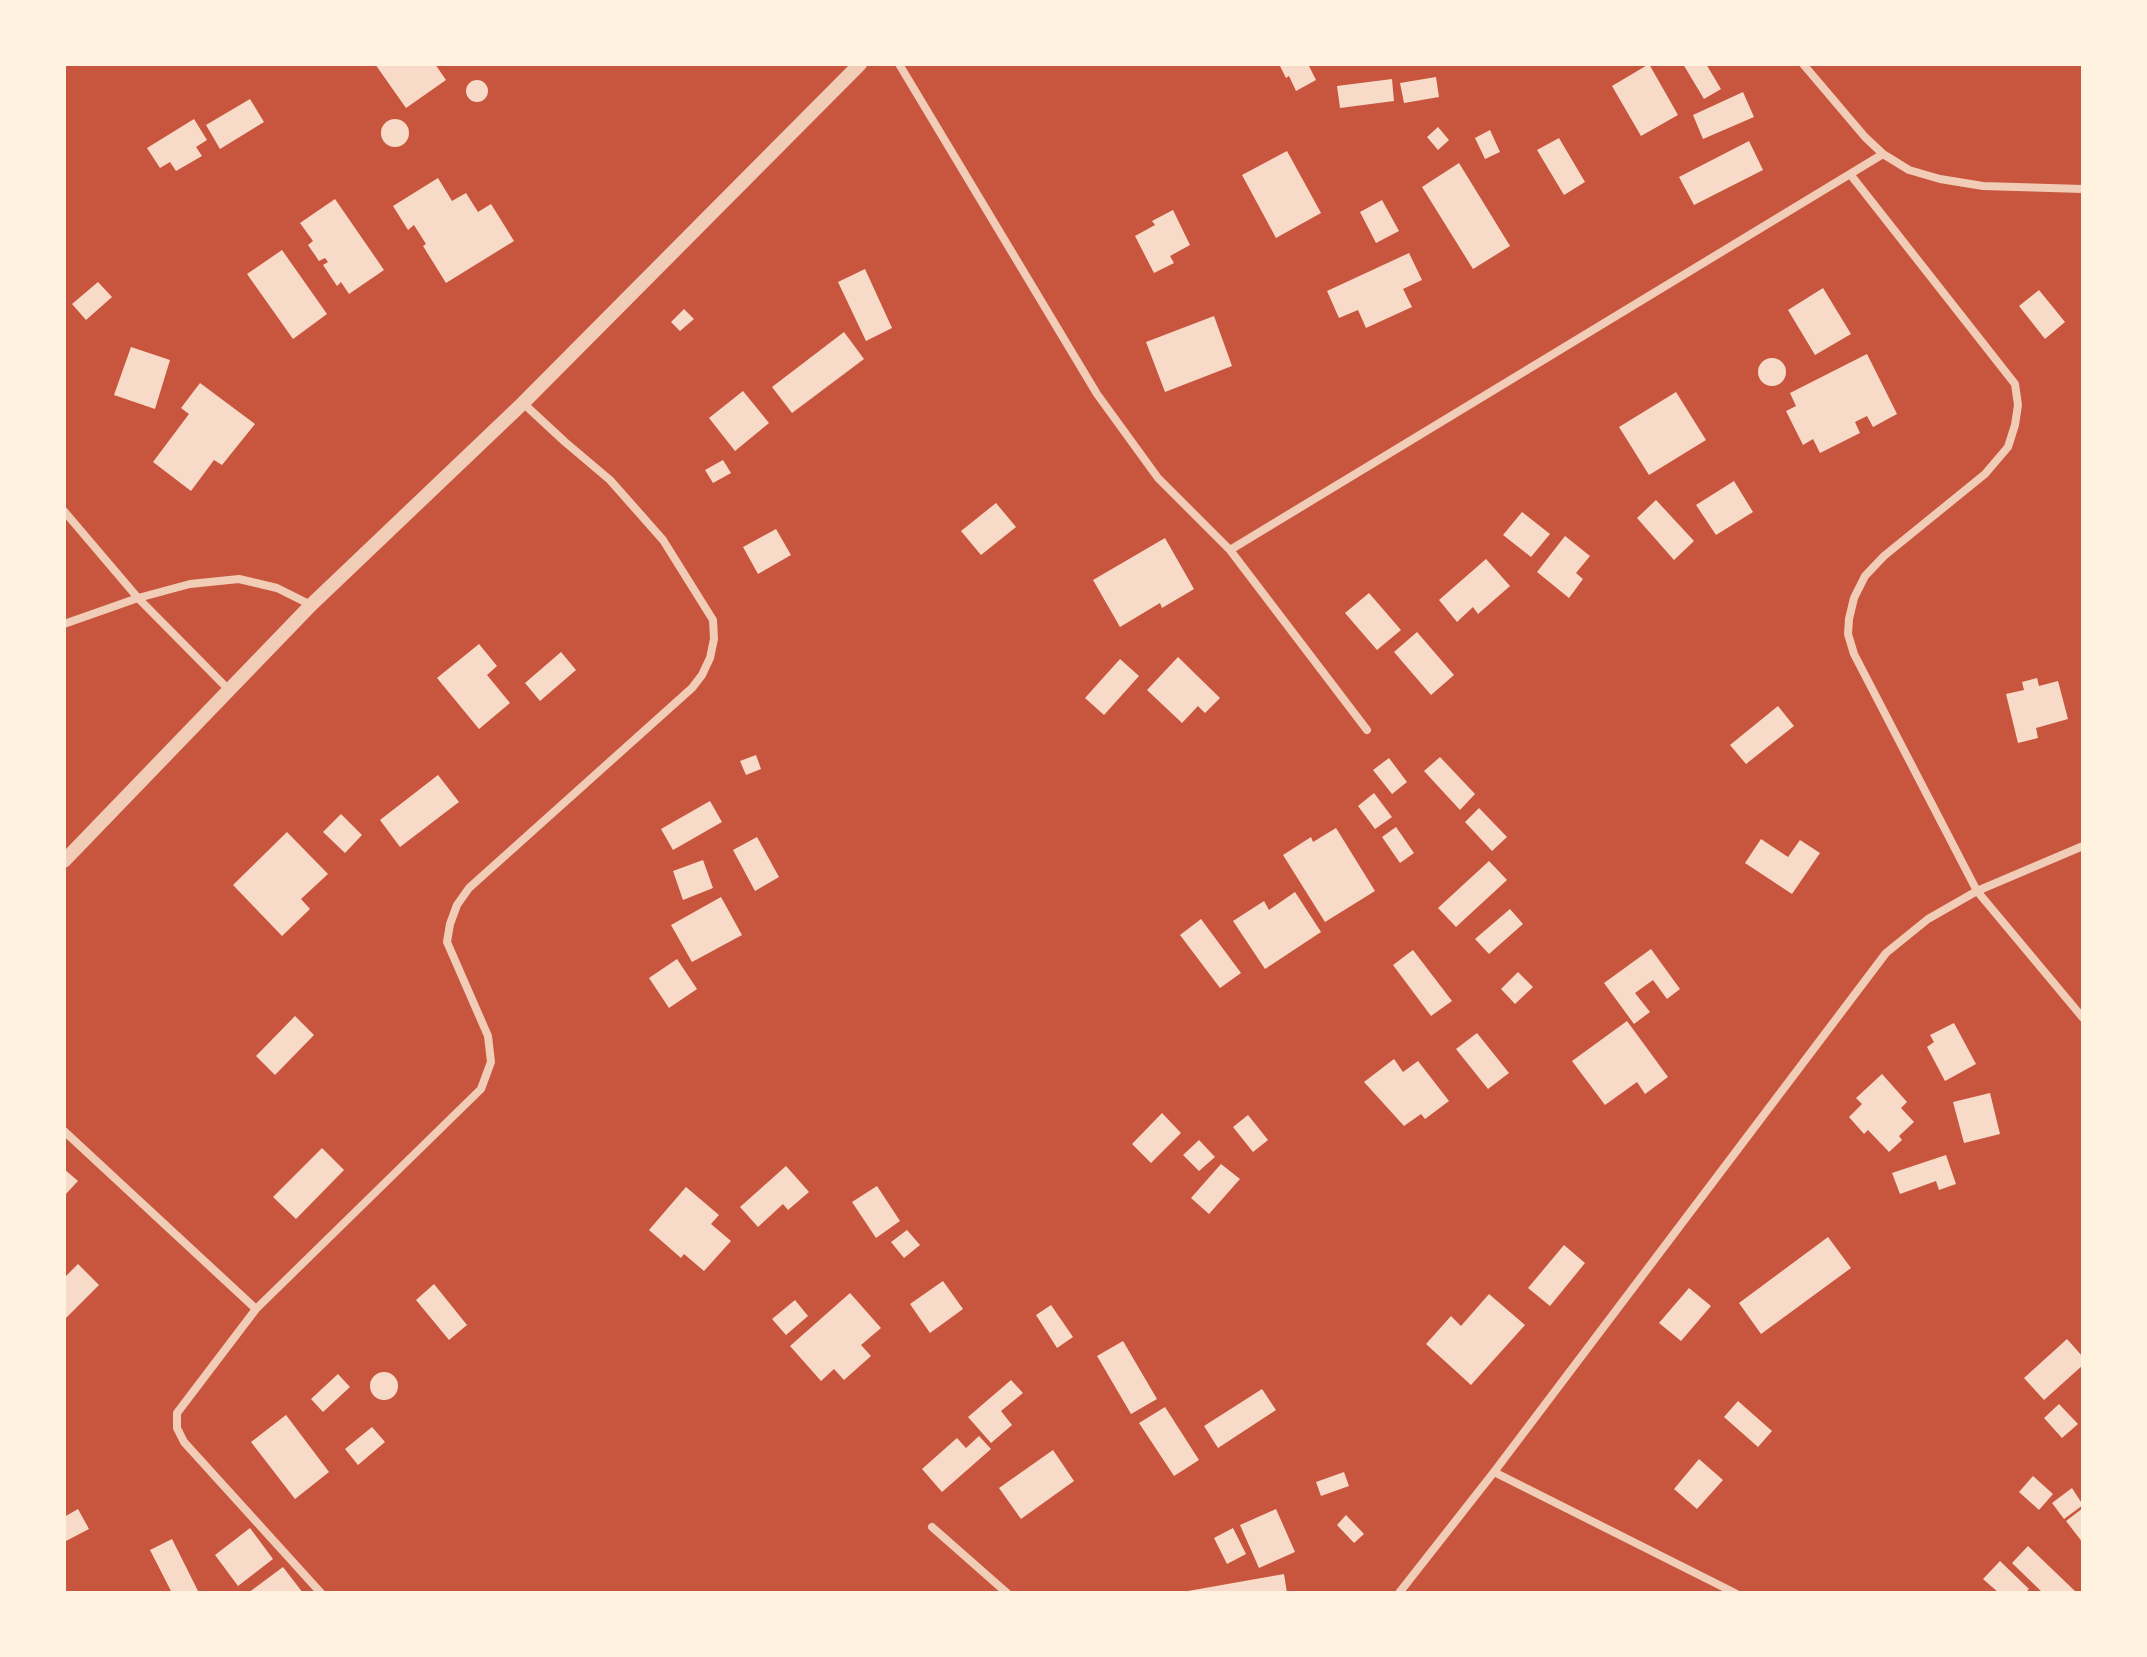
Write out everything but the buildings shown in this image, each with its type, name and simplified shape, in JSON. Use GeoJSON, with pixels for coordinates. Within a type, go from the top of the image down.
{"type":"FeatureCollection","features":[{"type":"Feature","properties":{"kind":"street"},"geometry":{"type":"LineString","coordinates":[[64,861],[311,605],[523,403],[860,64]]}},
{"type":"Feature","properties":{"kind":"street"},"geometry":{"type":"LineString","coordinates":[[899,64],[1097,394],[1158,478],[1230,550],[1367,730]]}},
{"type":"Feature","properties":{"kind":"street"},"geometry":{"type":"LineString","coordinates":[[1803,64],[1865,137],[1883,154],[1909,170],[1983,186],[2083,189]]}},
{"type":"Feature","properties":{"kind":"street"},"geometry":{"type":"LineString","coordinates":[[1230,550],[1883,154]]}},
{"type":"Feature","properties":{"kind":"street"},"geometry":{"type":"LineString","coordinates":[[1850,174],[2015,384],[2018,405],[2008,447],[1985,474],[1884,556],[1865,576],[1854,598],[1848,634],[1854,654],[1977,891],[2083,1018]]}},
{"type":"Feature","properties":{"kind":"street"},"geometry":{"type":"LineString","coordinates":[[321,1593],[184,1442],[177,1428],[177,1413],[256,1309],[481,1089],[491,1062],[488,1036],[447,942],[457,905],[469,888],[692,688],[710,658],[714,639],[713,620],[663,540],[610,480],[523,403]]}},
{"type":"Feature","properties":{"kind":"street"},"geometry":{"type":"LineString","coordinates":[[64,511],[138,598],[229,690]]}},
{"type":"Feature","properties":{"kind":"street"},"geometry":{"type":"LineString","coordinates":[[64,624],[190,584],[239,579],[277,588],[311,605]]}},
{"type":"Feature","properties":{"kind":"street"},"geometry":{"type":"LineString","coordinates":[[1399,1593],[1886,953],[1928,919],[1977,891],[2083,846]]}},
{"type":"Feature","properties":{"kind":"street"},"geometry":{"type":"LineString","coordinates":[[64,1131],[256,1309]]}},
{"type":"Feature","properties":{"kind":"street"},"geometry":{"type":"LineString","coordinates":[[1494,1472],[1735,1593]]}},
{"type":"Feature","properties":{"kind":"street"},"geometry":{"type":"LineString","coordinates":[[932,1527],[1007,1593]]}}]}
